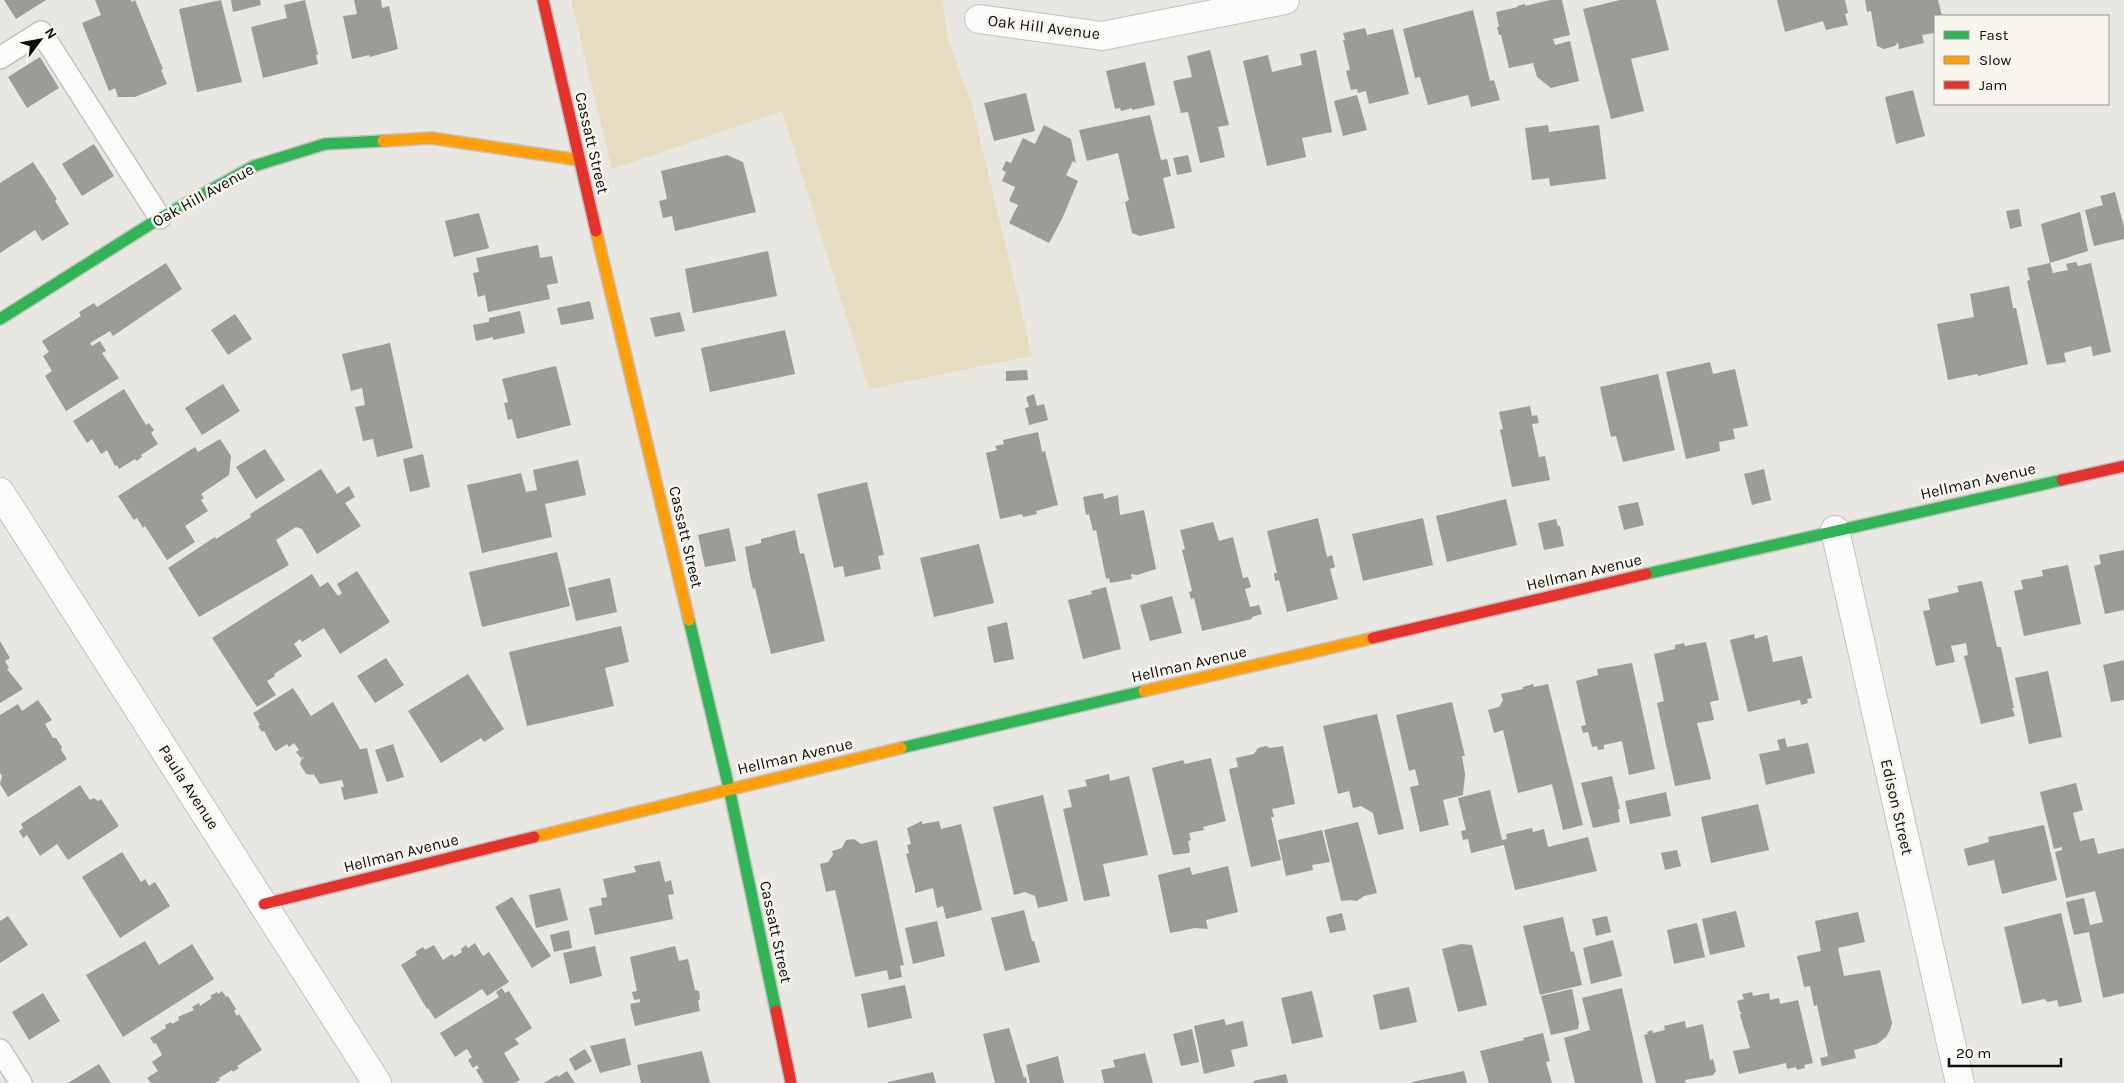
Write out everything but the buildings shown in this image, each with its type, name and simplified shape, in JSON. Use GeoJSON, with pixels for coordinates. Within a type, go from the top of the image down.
{"type":"FeatureCollection","features":[{"type":"Feature","properties":{"kind":"street","name":"Cassatt Street"},"geometry":{"type":"LineString","coordinates":[[543,0],[579,160],[729,788],[791,1083]]}},
{"type":"Feature","properties":{"kind":"street","name":"Oak Hill Avenue"},"geometry":{"type":"LineString","coordinates":[[979,19],[1102,36],[1285,0]]}},
{"type":"Feature","properties":{"kind":"street","name":"Oak Hill Avenue"},"geometry":{"type":"LineString","coordinates":[[0,319],[160,218],[254,166],[325,144],[431,138],[579,160]]}},
{"type":"Feature","properties":{"kind":"street","name":"Hellman Avenue"},"geometry":{"type":"LineString","coordinates":[[264,904],[729,788],[1835,530],[2124,466]]}},
{"type":"Feature","properties":{"kind":"street","name":"Paula Avenue"},"geometry":{"type":"LineString","coordinates":[[0,492],[378,1083]]}},
{"type":"Feature","properties":{"kind":"street","name":"Edison Street"},"geometry":{"type":"LineString","coordinates":[[1835,530],[1960,1083]]}},
{"type":"Feature","properties":{"kind":"lane"},"geometry":{"type":"LineString","coordinates":[[0,58],[42,32],[160,218]]}},
{"type":"Feature","properties":{"kind":"lane"},"geometry":{"type":"LineString","coordinates":[[0,1050],[20,1083]]}},
{"type":"Feature","properties":{"kind":"shaded area"},"geometry":{"type":"Polygon","coordinates":[[[571,0],[943,0],[947,36],[972,106],[1032,356],[869,389],[782,111],[612,169],[571,0]]]}},
{"type":"Feature","properties":{"kind":"traffic: fast"},"geometry":{"type":"LineString","coordinates":[[0,319],[160,218],[254,166],[325,144],[383,141]]}},
{"type":"Feature","properties":{"kind":"traffic: fast"},"geometry":{"type":"LineString","coordinates":[[1646,574],[2062,480]]}},
{"type":"Feature","properties":{"kind":"traffic: fast"},"geometry":{"type":"LineString","coordinates":[[689,620],[729,788],[776,1011]]}},
{"type":"Feature","properties":{"kind":"traffic: fast"},"geometry":{"type":"LineString","coordinates":[[901,748],[1144,691]]}},
{"type":"Feature","properties":{"kind":"traffic: slow"},"geometry":{"type":"LineString","coordinates":[[383,141],[431,138],[579,160]]}},
{"type":"Feature","properties":{"kind":"traffic: slow"},"geometry":{"type":"LineString","coordinates":[[596,231],[689,620]]}},
{"type":"Feature","properties":{"kind":"traffic: slow"},"geometry":{"type":"LineString","coordinates":[[1144,691],[1373,638]]}},
{"type":"Feature","properties":{"kind":"traffic: slow"},"geometry":{"type":"LineString","coordinates":[[534,837],[901,748]]}},
{"type":"Feature","properties":{"kind":"traffic: jam"},"geometry":{"type":"LineString","coordinates":[[543,0],[596,231]]}},
{"type":"Feature","properties":{"kind":"traffic: jam"},"geometry":{"type":"LineString","coordinates":[[2062,480],[2124,466]]}},
{"type":"Feature","properties":{"kind":"traffic: jam"},"geometry":{"type":"LineString","coordinates":[[1373,638],[1646,574]]}},
{"type":"Feature","properties":{"kind":"traffic: jam"},"geometry":{"type":"LineString","coordinates":[[264,904],[534,837]]}},
{"type":"Feature","properties":{"kind":"traffic: jam"},"geometry":{"type":"LineString","coordinates":[[776,1011],[791,1083]]}}]}
